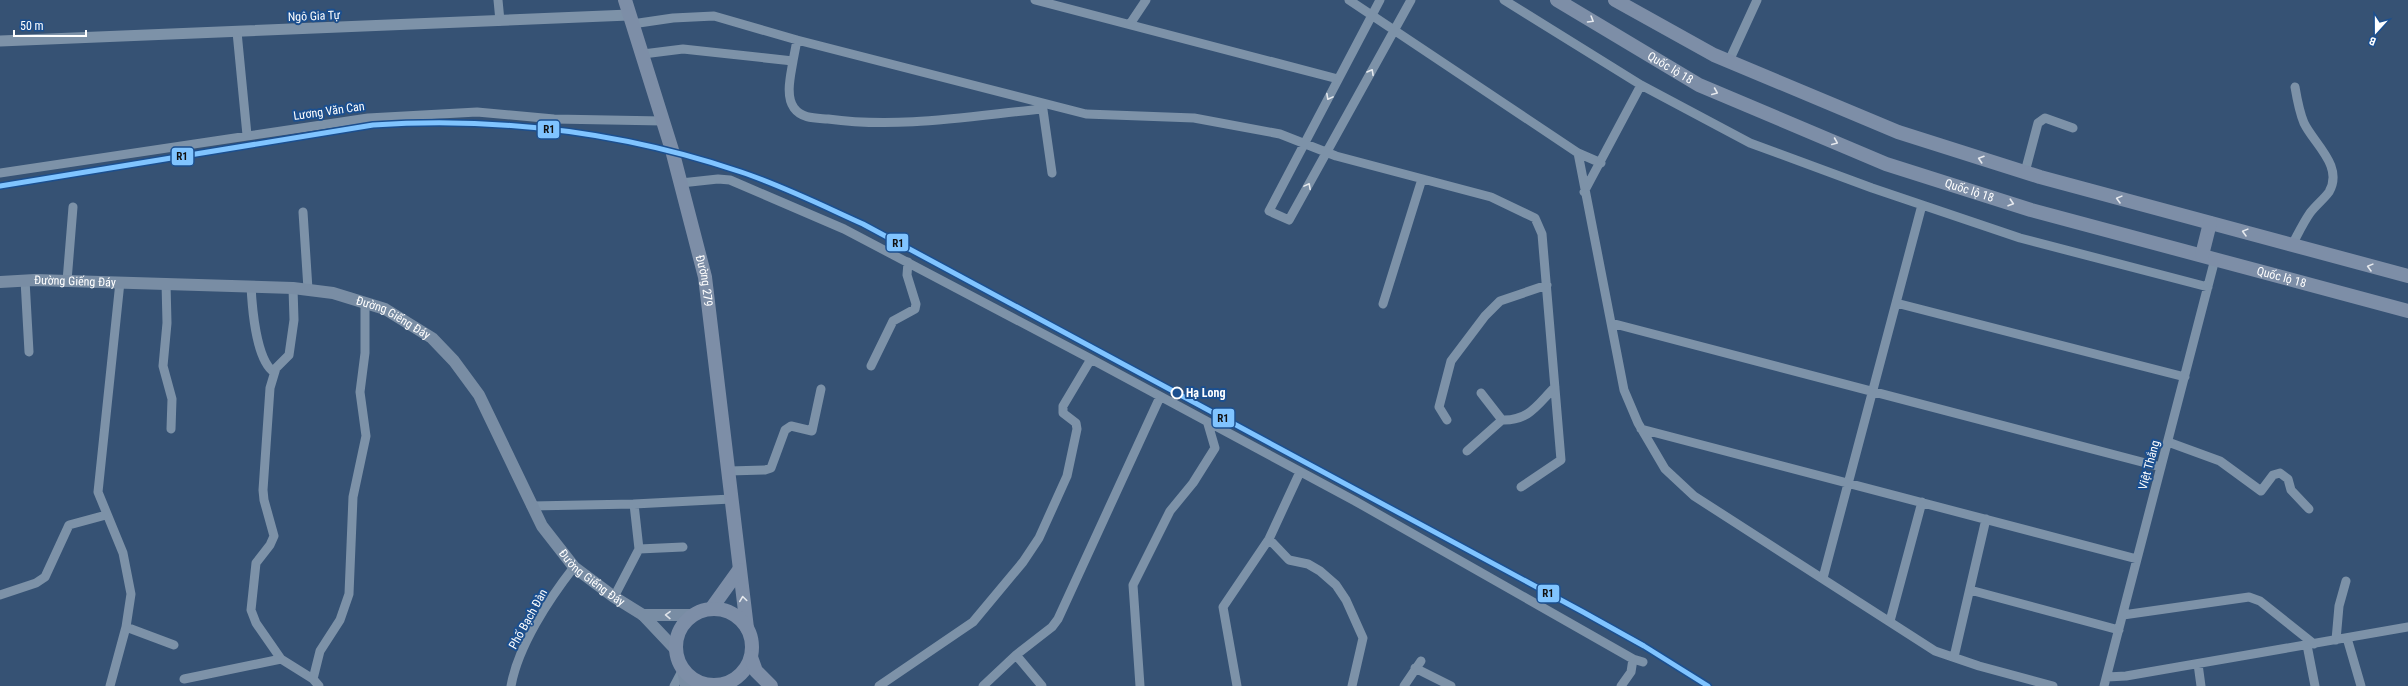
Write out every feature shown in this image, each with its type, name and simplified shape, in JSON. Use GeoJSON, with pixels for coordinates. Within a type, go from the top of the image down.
{"type":"FeatureCollection","features":[{"type":"Feature","properties":{"kind":"main road","name":"Đường 279"},"geometry":{"type":"LineString","coordinates":[[625,0],[643,54],[681,183],[705,277],[747,628]]}},
{"type":"Feature","properties":{"kind":"main road","name":"Quốc lộ 18"},"geometry":{"type":"LineString","coordinates":[[1557,0],[1699,85],[1886,164],[2031,210],[2408,311]]}},
{"type":"Feature","properties":{"kind":"main road"},"geometry":{"type":"LineString","coordinates":[[1615,0],[1729,61],[1898,132],[2025,172],[2408,276]]}},
{"type":"Feature","properties":{"kind":"main road"},"geometry":{"type":"LineString","coordinates":[[2202,255],[2210,223]]}},
{"type":"Feature","properties":{"kind":"main road","name":"Đường Giếng Đáy"},"geometry":{"type":"LineString","coordinates":[[0,282],[25,280],[166,283],[308,289],[333,293],[385,309],[426,333],[454,362],[478,395],[542,526],[574,567],[614,597],[643,615],[676,650]]}},
{"type":"Feature","properties":{"kind":"main road"},"geometry":{"type":"LineString","coordinates":[[711,609],[739,570]]}},
{"type":"Feature","properties":{"kind":"main road"},"geometry":{"type":"LineString","coordinates":[[643,615],[693,615],[711,609],[732,614],[747,628],[752,647],[746,668],[724,685],[699,682],[683,669]]}},
{"type":"Feature","properties":{"kind":"main road"},"geometry":{"type":"LineString","coordinates":[[686,686],[683,669],[676,650],[680,630],[693,615]]}},
{"type":"Feature","properties":{"kind":"main road"},"geometry":{"type":"LineString","coordinates":[[750,657],[756,671],[771,686]]}},
{"type":"Feature","properties":{"kind":"street"},"geometry":{"type":"LineString","coordinates":[[498,0],[500,20]]}},
{"type":"Feature","properties":{"kind":"street"},"geometry":{"type":"LineString","coordinates":[[1035,0],[1338,80]]}},
{"type":"Feature","properties":{"kind":"street"},"geometry":{"type":"LineString","coordinates":[[1130,24],[1146,0]]}},
{"type":"Feature","properties":{"kind":"street"},"geometry":{"type":"LineString","coordinates":[[1349,0],[1578,153],[1601,163]]}},
{"type":"Feature","properties":{"kind":"street"},"geometry":{"type":"LineString","coordinates":[[1380,0],[1269,211],[1289,220],[1411,0]]}},
{"type":"Feature","properties":{"kind":"street"},"geometry":{"type":"LineString","coordinates":[[1504,0],[1641,85],[1750,142],[1922,205],[2020,238],[2208,287]]}},
{"type":"Feature","properties":{"kind":"street"},"geometry":{"type":"LineString","coordinates":[[1729,61],[1757,0]]}},
{"type":"Feature","properties":{"kind":"street"},"geometry":{"type":"LineString","coordinates":[[631,20],[714,16],[1042,106],[1086,114],[1194,118],[1280,134],[1326,152],[1491,197],[1535,218],[1542,234],[1561,460],[1521,487]]}},
{"type":"Feature","properties":{"kind":"street","name":"Ngô Gia Tự"},"geometry":{"type":"LineString","coordinates":[[0,41],[500,20],[631,20]]}},
{"type":"Feature","properties":{"kind":"street"},"geometry":{"type":"LineString","coordinates":[[237,32],[247,135]]}},
{"type":"Feature","properties":{"kind":"street"},"geometry":{"type":"LineString","coordinates":[[797,40],[789,88],[794,108],[802,116],[859,124],[898,124],[1042,106]]}},
{"type":"Feature","properties":{"kind":"street"},"geometry":{"type":"LineString","coordinates":[[643,54],[683,49],[793,61]]}},
{"type":"Feature","properties":{"kind":"street"},"geometry":{"type":"LineString","coordinates":[[1584,192],[1601,163],[1641,85]]}},
{"type":"Feature","properties":{"kind":"street"},"geometry":{"type":"LineString","coordinates":[[2292,245],[2306,219],[2329,191],[2332,176],[2328,160],[2304,123],[2295,87]]}},
{"type":"Feature","properties":{"kind":"street"},"geometry":{"type":"LineString","coordinates":[[1042,106],[1052,173]]}},
{"type":"Feature","properties":{"kind":"street","name":"Lương Văn Can"},"geometry":{"type":"LineString","coordinates":[[0,173],[368,118],[477,112],[554,119],[663,121]]}},
{"type":"Feature","properties":{"kind":"street"},"geometry":{"type":"LineString","coordinates":[[2025,172],[2038,123],[2042,119],[2045,118],[2073,128]]}},
{"type":"Feature","properties":{"kind":"street"},"geometry":{"type":"LineString","coordinates":[[1578,153],[1584,192],[1624,390],[1641,429],[1665,469],[1694,496],[1935,651],[2053,686]]}},
{"type":"Feature","properties":{"kind":"street"},"geometry":{"type":"LineString","coordinates":[[681,183],[718,179],[730,180],[844,229],[1091,359],[1208,424],[1300,472],[1633,659],[1643,662]]}},
{"type":"Feature","properties":{"kind":"street"},"geometry":{"type":"LineString","coordinates":[[1383,304],[1422,179]]}},
{"type":"Feature","properties":{"kind":"street"},"geometry":{"type":"LineString","coordinates":[[1823,578],[1922,205]]}},
{"type":"Feature","properties":{"kind":"street"},"geometry":{"type":"LineString","coordinates":[[67,281],[73,207]]}},
{"type":"Feature","properties":{"kind":"street"},"geometry":{"type":"LineString","coordinates":[[303,212],[308,289]]}},
{"type":"Feature","properties":{"kind":"street","name":"Việt Thắng"},"geometry":{"type":"LineString","coordinates":[[2104,686],[2215,259]]}},
{"type":"Feature","properties":{"kind":"street"},"geometry":{"type":"LineString","coordinates":[[871,366],[893,321],[915,309],[916,304],[907,276],[908,262]]}},
{"type":"Feature","properties":{"kind":"street"},"geometry":{"type":"LineString","coordinates":[[25,280],[29,352]]}},
{"type":"Feature","properties":{"kind":"street"},"geometry":{"type":"LineString","coordinates":[[110,686],[126,627],[130,603],[129,579],[123,553],[100,500],[98,484],[120,282]]}},
{"type":"Feature","properties":{"kind":"street"},"geometry":{"type":"LineString","coordinates":[[166,283],[167,323],[163,366],[172,399],[171,429]]}},
{"type":"Feature","properties":{"kind":"street"},"geometry":{"type":"LineString","coordinates":[[1447,420],[1439,407],[1451,361],[1485,316],[1500,301],[1547,285]]}},
{"type":"Feature","properties":{"kind":"street"},"geometry":{"type":"LineString","coordinates":[[251,286],[257,337],[269,368],[274,372]]}},
{"type":"Feature","properties":{"kind":"street"},"geometry":{"type":"LineString","coordinates":[[293,288],[294,320],[289,355],[274,372],[270,388],[263,490],[265,506],[274,536],[270,545],[256,560],[251,603],[256,623],[281,659],[316,683],[320,651],[340,620],[349,594],[353,497],[366,436],[360,392],[365,353],[366,303]]}},
{"type":"Feature","properties":{"kind":"street"},"geometry":{"type":"LineString","coordinates":[[1896,302],[2185,377]]}},
{"type":"Feature","properties":{"kind":"street"},"geometry":{"type":"LineString","coordinates":[[1611,323],[2161,467]]}},
{"type":"Feature","properties":{"kind":"street"},"geometry":{"type":"LineString","coordinates":[[879,686],[973,622],[995,598],[1031,550],[1067,476],[1071,462],[1077,427],[1074,421],[1063,413],[1063,406],[1091,359]]}},
{"type":"Feature","properties":{"kind":"street"},"geometry":{"type":"LineString","coordinates":[[1467,451],[1502,420],[1516,420],[1527,415],[1555,387]]}},
{"type":"Feature","properties":{"kind":"street"},"geometry":{"type":"LineString","coordinates":[[729,471],[765,470],[771,468],[785,430],[791,426],[812,430],[821,389]]}},
{"type":"Feature","properties":{"kind":"street"},"geometry":{"type":"LineString","coordinates":[[1481,392],[1502,420]]}},
{"type":"Feature","properties":{"kind":"street"},"geometry":{"type":"LineString","coordinates":[[983,686],[1016,656],[1052,627],[1058,619],[1160,397]]}},
{"type":"Feature","properties":{"kind":"street"},"geometry":{"type":"LineString","coordinates":[[1140,686],[1133,585],[1170,511],[1193,483],[1215,448],[1208,424]]}},
{"type":"Feature","properties":{"kind":"street"},"geometry":{"type":"LineString","coordinates":[[1641,429],[2137,559]]}},
{"type":"Feature","properties":{"kind":"street"},"geometry":{"type":"LineString","coordinates":[[2168,442],[2220,461],[2261,491],[2273,475],[2280,473],[2288,479],[2291,490],[2309,509]]}},
{"type":"Feature","properties":{"kind":"street"},"geometry":{"type":"LineString","coordinates":[[1237,686],[1223,607],[1269,539],[1300,472]]}},
{"type":"Feature","properties":{"kind":"street"},"geometry":{"type":"LineString","coordinates":[[531,506],[634,504],[731,498]]}},
{"type":"Feature","properties":{"kind":"street"},"geometry":{"type":"LineString","coordinates":[[1890,621],[1922,502]]}},
{"type":"Feature","properties":{"kind":"street"},"geometry":{"type":"LineString","coordinates":[[614,597],[639,549],[634,504]]}},
{"type":"Feature","properties":{"kind":"street"},"geometry":{"type":"LineString","coordinates":[[0,595],[36,583],[45,577],[69,525],[106,515]]}},
{"type":"Feature","properties":{"kind":"street"},"geometry":{"type":"LineString","coordinates":[[1954,657],[1986,519]]}},
{"type":"Feature","properties":{"kind":"street"},"geometry":{"type":"LineString","coordinates":[[1269,539],[1290,560],[1308,564],[1320,572],[1336,585],[1346,600],[1363,638],[1352,686]]}},
{"type":"Feature","properties":{"kind":"street"},"geometry":{"type":"LineString","coordinates":[[639,549],[683,547]]}},
{"type":"Feature","properties":{"kind":"street","name":"Phố Bạch Đàn"},"geometry":{"type":"LineString","coordinates":[[511,686],[518,660],[526,642],[574,567]]}},
{"type":"Feature","properties":{"kind":"street"},"geometry":{"type":"LineString","coordinates":[[2336,640],[2338,610],[2346,581]]}},
{"type":"Feature","properties":{"kind":"street"},"geometry":{"type":"LineString","coordinates":[[1970,590],[2119,630]]}},
{"type":"Feature","properties":{"kind":"street"},"geometry":{"type":"LineString","coordinates":[[2123,615],[2249,597],[2260,601],[2310,644],[2315,686]]}},
{"type":"Feature","properties":{"kind":"street"},"geometry":{"type":"LineString","coordinates":[[126,627],[174,645]]}},
{"type":"Feature","properties":{"kind":"street"},"geometry":{"type":"LineString","coordinates":[[2106,677],[2126,676],[2408,627]]}},
{"type":"Feature","properties":{"kind":"street"},"geometry":{"type":"LineString","coordinates":[[2347,638],[2361,686]]}},
{"type":"Feature","properties":{"kind":"street"},"geometry":{"type":"LineString","coordinates":[[1016,656],[1042,686]]}},
{"type":"Feature","properties":{"kind":"street"},"geometry":{"type":"LineString","coordinates":[[184,679],[281,659]]}},
{"type":"Feature","properties":{"kind":"street"},"geometry":{"type":"LineString","coordinates":[[1621,686],[1631,672],[1633,659]]}},
{"type":"Feature","properties":{"kind":"street"},"geometry":{"type":"LineString","coordinates":[[2198,664],[2201,686]]}},
{"type":"Feature","properties":{"kind":"street"},"geometry":{"type":"LineString","coordinates":[[1404,686],[1418,665],[1451,686]]}},
{"type":"Feature","properties":{"kind":"street"},"geometry":{"type":"LineString","coordinates":[[674,686],[683,669]]}},
{"type":"Feature","properties":{"kind":"transit line","name":"R1"},"geometry":{"type":"LineString","coordinates":[[0,186],[373,125],[420,123],[466,123],[559,130],[605,137],[696,158],[741,172],[803,196],[863,224],[1583,612],[1644,646],[1708,686]]}},
{"type":"Feature","properties":{"kind":"place","name":"Hạ Long"},"geometry":{"type":"Point","coordinates":[1177,393]}}]}
